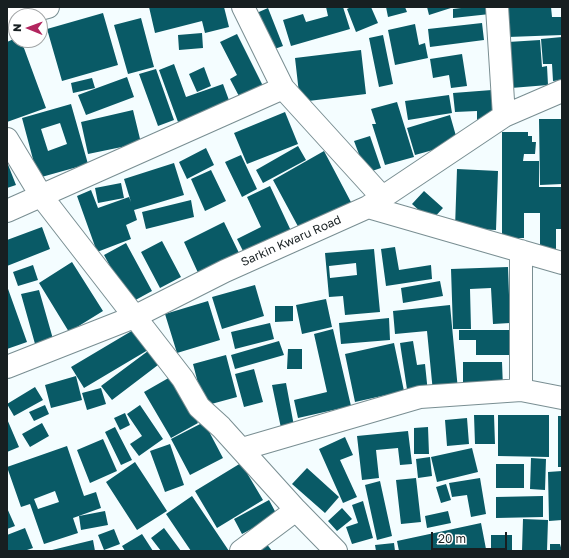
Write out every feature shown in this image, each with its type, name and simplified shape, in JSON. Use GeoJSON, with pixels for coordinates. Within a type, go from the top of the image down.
{"type":"FeatureCollection","features":[{"type":"Feature","properties":{"kind":"street"},"geometry":{"type":"LineString","coordinates":[[7,18],[48,7]]}},
{"type":"Feature","properties":{"kind":"street"},"geometry":{"type":"LineString","coordinates":[[242,7],[283,88],[376,202],[521,251],[562,263]]}},
{"type":"Feature","properties":{"kind":"street"},"geometry":{"type":"LineString","coordinates":[[497,7],[504,116]]}},
{"type":"Feature","properties":{"kind":"street"},"geometry":{"type":"LineString","coordinates":[[7,211],[42,197],[283,88]]}},
{"type":"Feature","properties":{"kind":"street","name":"Sarkin Kwaru Road"},"geometry":{"type":"LineString","coordinates":[[7,367],[134,316],[225,271],[376,202],[504,116],[562,91]]}},
{"type":"Feature","properties":{"kind":"street"},"geometry":{"type":"LineString","coordinates":[[7,139],[42,197],[183,379],[199,407],[242,449],[296,510],[336,551]]}},
{"type":"Feature","properties":{"kind":"street"},"geometry":{"type":"LineString","coordinates":[[521,251],[521,390]]}},
{"type":"Feature","properties":{"kind":"street"},"geometry":{"type":"LineString","coordinates":[[242,449],[420,397],[521,390],[562,398]]}},
{"type":"Feature","properties":{"kind":"street"},"geometry":{"type":"LineString","coordinates":[[241,551],[296,510]]}},
{"type":"Feature","properties":{"kind":"building"},"geometry":{"type":"Polygon","coordinates":[[[149,7],[224,7],[229,27],[205,33],[202,21],[155,33],[149,7]]]}},
{"type":"Feature","properties":{"kind":"building"},"geometry":{"type":"Polygon","coordinates":[[[326,7],[343,7],[350,29],[291,46],[283,20],[303,14],[306,22],[328,16],[326,7]]]}},
{"type":"Feature","properties":{"kind":"building"},"geometry":{"type":"Polygon","coordinates":[[[351,7],[371,7],[378,23],[356,32],[347,9],[351,7]]]}},
{"type":"Feature","properties":{"kind":"building"},"geometry":{"type":"Polygon","coordinates":[[[386,7],[405,7],[407,12],[388,17],[386,7]]]}},
{"type":"Feature","properties":{"kind":"building"},"geometry":{"type":"Polygon","coordinates":[[[427,7],[454,7],[429,15],[427,7]]]}},
{"type":"Feature","properties":{"kind":"building"},"geometry":{"type":"Polygon","coordinates":[[[461,7],[489,7],[490,14],[453,18],[453,9],[461,7]]]}},
{"type":"Feature","properties":{"kind":"building"},"geometry":{"type":"Polygon","coordinates":[[[507,7],[551,7],[552,17],[562,17],[562,35],[508,37],[507,7]]]}},
{"type":"Feature","properties":{"kind":"building"},"geometry":{"type":"Polygon","coordinates":[[[268,8],[283,46],[266,52],[252,15],[268,8]]]}},
{"type":"Feature","properties":{"kind":"building"},"geometry":{"type":"Polygon","coordinates":[[[103,13],[118,65],[62,81],[48,29],[103,13]]]}},
{"type":"Feature","properties":{"kind":"building"},"geometry":{"type":"Polygon","coordinates":[[[141,18],[154,67],[128,74],[114,25],[141,18]]]}},
{"type":"Feature","properties":{"kind":"building"},"geometry":{"type":"Polygon","coordinates":[[[482,23],[484,40],[430,47],[428,29],[482,23]]]}},
{"type":"Feature","properties":{"kind":"building"},"geometry":{"type":"Polygon","coordinates":[[[415,24],[419,45],[425,43],[428,58],[395,65],[388,30],[415,24]]]}},
{"type":"Feature","properties":{"kind":"building"},"geometry":{"type":"Polygon","coordinates":[[[202,33],[203,48],[179,50],[178,35],[202,33]]]}},
{"type":"Feature","properties":{"kind":"building"},"geometry":{"type":"Polygon","coordinates":[[[237,34],[264,88],[241,100],[230,79],[237,75],[220,42],[237,34]]]}},
{"type":"Feature","properties":{"kind":"building"},"geometry":{"type":"Polygon","coordinates":[[[383,35],[393,84],[379,87],[369,38],[383,35]]]}},
{"type":"Feature","properties":{"kind":"building"},"geometry":{"type":"Polygon","coordinates":[[[562,37],[562,80],[553,81],[552,64],[543,64],[541,39],[562,37]]]}},
{"type":"Feature","properties":{"kind":"building"},"geometry":{"type":"Polygon","coordinates":[[[540,40],[542,67],[547,66],[548,85],[511,88],[508,42],[540,40]]]}},
{"type":"Feature","properties":{"kind":"building"},"geometry":{"type":"Polygon","coordinates":[[[7,42],[8,48],[24,48],[46,108],[7,122],[7,42]]]}},
{"type":"Feature","properties":{"kind":"building"},"geometry":{"type":"Polygon","coordinates":[[[361,50],[366,94],[300,102],[295,58],[361,50]]]}},
{"type":"Feature","properties":{"kind":"building"},"geometry":{"type":"Polygon","coordinates":[[[462,54],[467,86],[451,88],[449,75],[433,78],[430,59],[462,54]]]}},
{"type":"Feature","properties":{"kind":"building"},"geometry":{"type":"Polygon","coordinates":[[[174,64],[186,97],[223,84],[230,103],[178,122],[159,70],[174,64]]]}},
{"type":"Feature","properties":{"kind":"building"},"geometry":{"type":"Polygon","coordinates":[[[204,67],[211,86],[197,92],[189,74],[204,67]]]}},
{"type":"Feature","properties":{"kind":"building"},"geometry":{"type":"Polygon","coordinates":[[[156,69],[174,120],[158,126],[139,74],[156,69]]]}},
{"type":"Feature","properties":{"kind":"building"},"geometry":{"type":"Polygon","coordinates":[[[127,77],[134,97],[86,115],[78,95],[127,77]]]}},
{"type":"Feature","properties":{"kind":"building"},"geometry":{"type":"Polygon","coordinates":[[[92,78],[95,88],[73,93],[71,83],[92,78]]]}},
{"type":"Feature","properties":{"kind":"building"},"geometry":{"type":"Polygon","coordinates":[[[492,90],[494,119],[477,120],[477,111],[455,112],[453,93],[492,90]]]}},
{"type":"Feature","properties":{"kind":"building"},"geometry":{"type":"Polygon","coordinates":[[[449,95],[452,113],[408,120],[405,101],[449,95]]]}},
{"type":"Feature","properties":{"kind":"building"},"geometry":{"type":"Polygon","coordinates":[[[397,102],[414,157],[385,165],[372,124],[376,124],[371,109],[397,102]]]}},
{"type":"Feature","properties":{"kind":"building"},"geometry":{"type":"Polygon","coordinates":[[[71,104],[88,164],[38,178],[22,118],[71,104]],[[60,123],[41,129],[48,151],[67,144],[60,123]]]}},
{"type":"Feature","properties":{"kind":"building"},"geometry":{"type":"Polygon","coordinates":[[[133,110],[141,143],[88,154],[81,122],[133,110]]]}},
{"type":"Feature","properties":{"kind":"building"},"geometry":{"type":"Polygon","coordinates":[[[285,112],[298,144],[247,164],[234,133],[285,112]]]}},
{"type":"Feature","properties":{"kind":"building"},"geometry":{"type":"Polygon","coordinates":[[[450,115],[458,143],[415,155],[407,128],[450,115]]]}},
{"type":"Feature","properties":{"kind":"building"},"geometry":{"type":"Polygon","coordinates":[[[539,119],[562,119],[562,184],[540,185],[539,119]]]}},
{"type":"Feature","properties":{"kind":"building"},"geometry":{"type":"Polygon","coordinates":[[[502,132],[528,132],[528,136],[532,136],[532,142],[536,142],[535,154],[524,154],[523,161],[539,161],[539,187],[562,187],[562,229],[556,229],[556,250],[540,249],[540,213],[524,213],[524,238],[502,238],[502,132]]]}},
{"type":"Feature","properties":{"kind":"building"},"geometry":{"type":"Polygon","coordinates":[[[370,136],[381,168],[366,173],[354,141],[370,136]]]}},
{"type":"Feature","properties":{"kind":"building"},"geometry":{"type":"Polygon","coordinates":[[[298,146],[306,160],[263,183],[256,170],[298,146]]]}},
{"type":"Feature","properties":{"kind":"building"},"geometry":{"type":"Polygon","coordinates":[[[206,148],[214,165],[187,179],[179,162],[206,148]]]}},
{"type":"Feature","properties":{"kind":"building"},"geometry":{"type":"Polygon","coordinates":[[[324,151],[352,204],[301,232],[273,180],[324,151]]]}},
{"type":"Feature","properties":{"kind":"building"},"geometry":{"type":"Polygon","coordinates":[[[241,155],[257,189],[242,197],[225,162],[241,155]]]}},
{"type":"Feature","properties":{"kind":"building"},"geometry":{"type":"Polygon","coordinates":[[[7,162],[16,185],[7,188],[7,162]]]}},
{"type":"Feature","properties":{"kind":"building"},"geometry":{"type":"Polygon","coordinates":[[[174,163],[184,195],[134,210],[137,220],[126,225],[131,239],[97,252],[77,196],[91,190],[98,208],[129,197],[131,202],[124,179],[174,163]]]}},
{"type":"Feature","properties":{"kind":"building"},"geometry":{"type":"Polygon","coordinates":[[[457,169],[498,171],[496,230],[455,228],[457,169]]]}},
{"type":"Feature","properties":{"kind":"building"},"geometry":{"type":"Polygon","coordinates":[[[211,170],[226,201],[205,211],[191,179],[211,170]]]}},
{"type":"Feature","properties":{"kind":"building"},"geometry":{"type":"Polygon","coordinates":[[[121,183],[124,198],[98,203],[95,188],[121,183]]]}},
{"type":"Feature","properties":{"kind":"building"},"geometry":{"type":"Polygon","coordinates":[[[270,186],[292,233],[245,255],[237,239],[261,227],[247,197],[270,186]]]}},
{"type":"Feature","properties":{"kind":"building"},"geometry":{"type":"Polygon","coordinates":[[[424,191],[443,208],[431,221],[412,204],[424,191]]]}},
{"type":"Feature","properties":{"kind":"building"},"geometry":{"type":"Polygon","coordinates":[[[191,200],[194,217],[146,229],[142,212],[191,200]]]}},
{"type":"Feature","properties":{"kind":"building"},"geometry":{"type":"Polygon","coordinates":[[[224,222],[240,255],[199,275],[184,242],[224,222]]]}},
{"type":"Feature","properties":{"kind":"building"},"geometry":{"type":"Polygon","coordinates":[[[42,227],[50,249],[7,266],[7,240],[42,227]]]}},
{"type":"Feature","properties":{"kind":"building"},"geometry":{"type":"Polygon","coordinates":[[[162,241],[181,277],[160,288],[141,252],[162,241]]]}},
{"type":"Feature","properties":{"kind":"building"},"geometry":{"type":"Polygon","coordinates":[[[126,243],[152,291],[130,303],[104,255],[126,243]]]}},
{"type":"Feature","properties":{"kind":"building"},"geometry":{"type":"Polygon","coordinates":[[[395,247],[399,270],[431,265],[432,279],[386,286],[381,249],[395,247]]]}},
{"type":"Feature","properties":{"kind":"building"},"geometry":{"type":"Polygon","coordinates":[[[374,249],[380,312],[345,315],[343,296],[329,297],[325,253],[374,249]],[[356,263],[329,266],[330,278],[357,275],[356,263]]]}},
{"type":"Feature","properties":{"kind":"building"},"geometry":{"type":"Polygon","coordinates":[[[72,262],[103,311],[69,332],[39,283],[72,262]]]}},
{"type":"Feature","properties":{"kind":"building"},"geometry":{"type":"Polygon","coordinates":[[[33,265],[38,280],[18,286],[13,272],[33,265]]]}},
{"type":"Feature","properties":{"kind":"building"},"geometry":{"type":"Polygon","coordinates":[[[508,267],[510,323],[493,324],[491,288],[470,289],[471,329],[453,329],[451,269],[508,267]]]}},
{"type":"Feature","properties":{"kind":"building"},"geometry":{"type":"Polygon","coordinates":[[[440,281],[443,296],[403,303],[401,288],[440,281]]]}},
{"type":"Feature","properties":{"kind":"building"},"geometry":{"type":"Polygon","coordinates":[[[255,285],[264,316],[222,329],[212,297],[255,285]]]}},
{"type":"Feature","properties":{"kind":"building"},"geometry":{"type":"Polygon","coordinates":[[[7,286],[27,342],[7,349],[7,286]]]}},
{"type":"Feature","properties":{"kind":"building"},"geometry":{"type":"Polygon","coordinates":[[[39,290],[55,346],[37,351],[21,294],[39,290]]]}},
{"type":"Feature","properties":{"kind":"building"},"geometry":{"type":"Polygon","coordinates":[[[326,299],[332,327],[302,334],[296,305],[326,299]]]}},
{"type":"Feature","properties":{"kind":"building"},"geometry":{"type":"Polygon","coordinates":[[[208,301],[220,340],[177,353],[165,314],[208,301]]]}},
{"type":"Feature","properties":{"kind":"building"},"geometry":{"type":"Polygon","coordinates":[[[450,305],[458,390],[433,392],[427,331],[395,334],[393,311],[450,305]]]}},
{"type":"Feature","properties":{"kind":"building"},"geometry":{"type":"Polygon","coordinates":[[[275,306],[293,306],[293,321],[275,322],[275,306]]]}},
{"type":"Feature","properties":{"kind":"building"},"geometry":{"type":"Polygon","coordinates":[[[389,318],[390,340],[341,344],[339,323],[389,318]]]}},
{"type":"Feature","properties":{"kind":"building"},"geometry":{"type":"Polygon","coordinates":[[[270,323],[274,339],[235,349],[231,332],[270,323]]]}},
{"type":"Feature","properties":{"kind":"building"},"geometry":{"type":"Polygon","coordinates":[[[135,329],[148,350],[84,388],[71,367],[135,329]]]}},
{"type":"Feature","properties":{"kind":"building"},"geometry":{"type":"Polygon","coordinates":[[[333,329],[351,406],[298,418],[294,400],[327,392],[314,334],[333,329]]]}},
{"type":"Feature","properties":{"kind":"building"},"geometry":{"type":"Polygon","coordinates":[[[459,330],[515,330],[515,355],[476,355],[476,340],[459,340],[459,330]]]}},
{"type":"Feature","properties":{"kind":"building"},"geometry":{"type":"Polygon","coordinates":[[[279,341],[284,355],[235,369],[231,355],[279,341]]]}},
{"type":"Feature","properties":{"kind":"building"},"geometry":{"type":"Polygon","coordinates":[[[413,341],[417,365],[425,364],[428,393],[408,396],[400,343],[413,341]]]}},
{"type":"Feature","properties":{"kind":"building"},"geometry":{"type":"Polygon","coordinates":[[[394,343],[404,391],[355,402],[345,354],[394,343]]]}},
{"type":"Feature","properties":{"kind":"building"},"geometry":{"type":"Polygon","coordinates":[[[288,349],[302,349],[302,369],[287,369],[288,349]]]}},
{"type":"Feature","properties":{"kind":"building"},"geometry":{"type":"Polygon","coordinates":[[[148,351],[158,365],[112,400],[101,386],[148,351]]]}},
{"type":"Feature","properties":{"kind":"building"},"geometry":{"type":"Polygon","coordinates":[[[226,355],[237,397],[204,406],[193,364],[226,355]]]}},
{"type":"Feature","properties":{"kind":"building"},"geometry":{"type":"Polygon","coordinates":[[[463,362],[502,362],[503,388],[463,388],[463,362]]]}},
{"type":"Feature","properties":{"kind":"building"},"geometry":{"type":"Polygon","coordinates":[[[254,369],[263,402],[244,407],[235,374],[254,369]]]}},
{"type":"Feature","properties":{"kind":"building"},"geometry":{"type":"Polygon","coordinates":[[[76,376],[82,400],[51,408],[45,385],[76,376]]]}},
{"type":"Feature","properties":{"kind":"building"},"geometry":{"type":"Polygon","coordinates":[[[172,376],[198,423],[171,438],[144,392],[172,376]]]}},
{"type":"Feature","properties":{"kind":"building"},"geometry":{"type":"Polygon","coordinates":[[[286,383],[294,426],[281,428],[272,385],[286,383]]]}},
{"type":"Feature","properties":{"kind":"building"},"geometry":{"type":"Polygon","coordinates":[[[35,387],[43,400],[14,416],[7,404],[35,387]]]}},
{"type":"Feature","properties":{"kind":"building"},"geometry":{"type":"Polygon","coordinates":[[[101,388],[106,404],[87,410],[82,393],[101,388]]]}},
{"type":"Feature","properties":{"kind":"building"},"geometry":{"type":"Polygon","coordinates":[[[45,405],[49,414],[34,421],[29,412],[45,405]]]}},
{"type":"Feature","properties":{"kind":"building"},"geometry":{"type":"Polygon","coordinates":[[[140,405],[163,439],[139,456],[130,444],[142,436],[127,414],[140,405]]]}},
{"type":"Feature","properties":{"kind":"building"},"geometry":{"type":"Polygon","coordinates":[[[125,413],[130,425],[120,430],[114,418],[125,413]]]}},
{"type":"Feature","properties":{"kind":"building"},"geometry":{"type":"Polygon","coordinates":[[[474,415],[494,415],[495,444],[475,444],[474,415]]]}},
{"type":"Feature","properties":{"kind":"building"},"geometry":{"type":"Polygon","coordinates":[[[498,415],[549,415],[549,457],[498,456],[498,415]]]}},
{"type":"Feature","properties":{"kind":"building"},"geometry":{"type":"Polygon","coordinates":[[[558,416],[562,416],[562,467],[558,467],[558,416]]]}},
{"type":"Feature","properties":{"kind":"building"},"geometry":{"type":"Polygon","coordinates":[[[467,418],[469,444],[447,446],[445,420],[467,418]]]}},
{"type":"Feature","properties":{"kind":"building"},"geometry":{"type":"Polygon","coordinates":[[[7,419],[19,447],[7,452],[7,419]]]}},
{"type":"Feature","properties":{"kind":"building"},"geometry":{"type":"Polygon","coordinates":[[[204,422],[223,458],[190,475],[171,439],[204,422]]]}},
{"type":"Feature","properties":{"kind":"building"},"geometry":{"type":"Polygon","coordinates":[[[42,423],[49,436],[30,447],[22,434],[42,423]]]}},
{"type":"Feature","properties":{"kind":"building"},"geometry":{"type":"Polygon","coordinates":[[[115,427],[132,460],[121,465],[105,432],[115,427]]]}},
{"type":"Feature","properties":{"kind":"building"},"geometry":{"type":"Polygon","coordinates":[[[428,427],[429,454],[414,454],[414,428],[428,427]]]}},
{"type":"Feature","properties":{"kind":"building"},"geometry":{"type":"Polygon","coordinates":[[[408,431],[412,464],[400,465],[398,448],[376,450],[379,478],[362,480],[357,436],[408,431]]]}},
{"type":"Feature","properties":{"kind":"building"},"geometry":{"type":"Polygon","coordinates":[[[345,437],[353,455],[340,460],[357,497],[343,503],[319,449],[345,437]]]}},
{"type":"Feature","properties":{"kind":"building"},"geometry":{"type":"Polygon","coordinates":[[[103,439],[117,471],[90,483],[77,450],[103,439]]]}},
{"type":"Feature","properties":{"kind":"building"},"geometry":{"type":"Polygon","coordinates":[[[170,444],[184,485],[165,492],[150,451],[170,444]]]}},
{"type":"Feature","properties":{"kind":"building"},"geometry":{"type":"Polygon","coordinates":[[[67,446],[84,496],[96,492],[101,508],[73,518],[78,533],[44,544],[30,504],[21,507],[7,467],[67,446]],[[55,491],[34,499],[38,509],[59,502],[55,491]]]}},
{"type":"Feature","properties":{"kind":"building"},"geometry":{"type":"Polygon","coordinates":[[[472,448],[478,472],[437,482],[431,457],[472,448]]]}},
{"type":"Feature","properties":{"kind":"building"},"geometry":{"type":"Polygon","coordinates":[[[430,457],[432,476],[418,478],[416,459],[430,457]]]}},
{"type":"Feature","properties":{"kind":"building"},"geometry":{"type":"Polygon","coordinates":[[[531,458],[546,459],[545,490],[530,489],[531,458]]]}},
{"type":"Feature","properties":{"kind":"building"},"geometry":{"type":"Polygon","coordinates":[[[135,462],[167,511],[137,530],[106,482],[135,462]]]}},
{"type":"Feature","properties":{"kind":"building"},"geometry":{"type":"Polygon","coordinates":[[[241,463],[263,500],[217,528],[195,491],[241,463]]]}},
{"type":"Feature","properties":{"kind":"building"},"geometry":{"type":"Polygon","coordinates":[[[496,464],[524,464],[524,488],[496,488],[496,464]]]}},
{"type":"Feature","properties":{"kind":"building"},"geometry":{"type":"Polygon","coordinates":[[[307,468],[339,497],[325,513],[292,484],[307,468]]]}},
{"type":"Feature","properties":{"kind":"building"},"geometry":{"type":"Polygon","coordinates":[[[562,471],[562,520],[549,521],[548,472],[562,471]]]}},
{"type":"Feature","properties":{"kind":"building"},"geometry":{"type":"Polygon","coordinates":[[[416,478],[421,522],[401,524],[396,480],[416,478]]]}},
{"type":"Feature","properties":{"kind":"building"},"geometry":{"type":"Polygon","coordinates":[[[480,478],[486,514],[471,517],[467,495],[452,497],[449,483],[480,478]]]}},
{"type":"Feature","properties":{"kind":"building"},"geometry":{"type":"Polygon","coordinates":[[[380,481],[392,536],[377,540],[365,485],[380,481]]]}},
{"type":"Feature","properties":{"kind":"building"},"geometry":{"type":"Polygon","coordinates":[[[446,484],[451,500],[441,503],[436,487],[446,484]]]}},
{"type":"Feature","properties":{"kind":"building"},"geometry":{"type":"Polygon","coordinates":[[[192,496],[229,551],[191,551],[166,514],[192,496]]]}},
{"type":"Feature","properties":{"kind":"building"},"geometry":{"type":"Polygon","coordinates":[[[543,496],[543,517],[496,518],[496,497],[543,496]]]}},
{"type":"Feature","properties":{"kind":"building"},"geometry":{"type":"Polygon","coordinates":[[[269,500],[277,515],[242,534],[234,519],[269,500]]]}},
{"type":"Feature","properties":{"kind":"building"},"geometry":{"type":"Polygon","coordinates":[[[363,501],[373,538],[352,544],[346,527],[358,523],[352,505],[363,501]]]}},
{"type":"Feature","properties":{"kind":"building"},"geometry":{"type":"Polygon","coordinates":[[[7,508],[15,526],[7,529],[7,508]]]}},
{"type":"Feature","properties":{"kind":"building"},"geometry":{"type":"Polygon","coordinates":[[[342,508],[352,519],[337,531],[328,521],[342,508]]]}},
{"type":"Feature","properties":{"kind":"building"},"geometry":{"type":"Polygon","coordinates":[[[105,511],[108,525],[81,530],[79,516],[105,511]]]}},
{"type":"Feature","properties":{"kind":"building"},"geometry":{"type":"Polygon","coordinates":[[[448,511],[451,523],[427,528],[425,516],[448,511]]]}},
{"type":"Feature","properties":{"kind":"building"},"geometry":{"type":"Polygon","coordinates":[[[523,519],[548,520],[547,551],[522,551],[523,519]]]}},
{"type":"Feature","properties":{"kind":"building"},"geometry":{"type":"Polygon","coordinates":[[[481,523],[486,549],[476,551],[399,551],[397,541],[481,523]]]}},
{"type":"Feature","properties":{"kind":"building"},"geometry":{"type":"Polygon","coordinates":[[[25,528],[33,548],[24,551],[7,551],[7,535],[25,528]]]}},
{"type":"Feature","properties":{"kind":"building"},"geometry":{"type":"Polygon","coordinates":[[[164,528],[181,551],[161,551],[151,538],[164,528]]]}},
{"type":"Feature","properties":{"kind":"building"},"geometry":{"type":"Polygon","coordinates":[[[114,529],[120,544],[104,550],[98,535],[114,529]]]}},
{"type":"Feature","properties":{"kind":"building"},"geometry":{"type":"Polygon","coordinates":[[[142,534],[153,551],[125,551],[122,546],[142,534]]]}},
{"type":"Feature","properties":{"kind":"building"},"geometry":{"type":"Polygon","coordinates":[[[491,535],[512,535],[512,551],[491,551],[491,535]]]}},
{"type":"Feature","properties":{"kind":"building"},"geometry":{"type":"Polygon","coordinates":[[[93,540],[95,551],[52,551],[52,550],[93,540]]]}},
{"type":"Feature","properties":{"kind":"building"},"geometry":{"type":"Polygon","coordinates":[[[266,543],[272,551],[255,551],[266,543]]]}},
{"type":"Feature","properties":{"kind":"building"},"geometry":{"type":"Polygon","coordinates":[[[394,543],[395,551],[376,551],[375,545],[394,543]]]}},
{"type":"Feature","properties":{"kind":"building"},"geometry":{"type":"Polygon","coordinates":[[[550,544],[560,544],[562,551],[550,551],[550,544]]]}}]}
